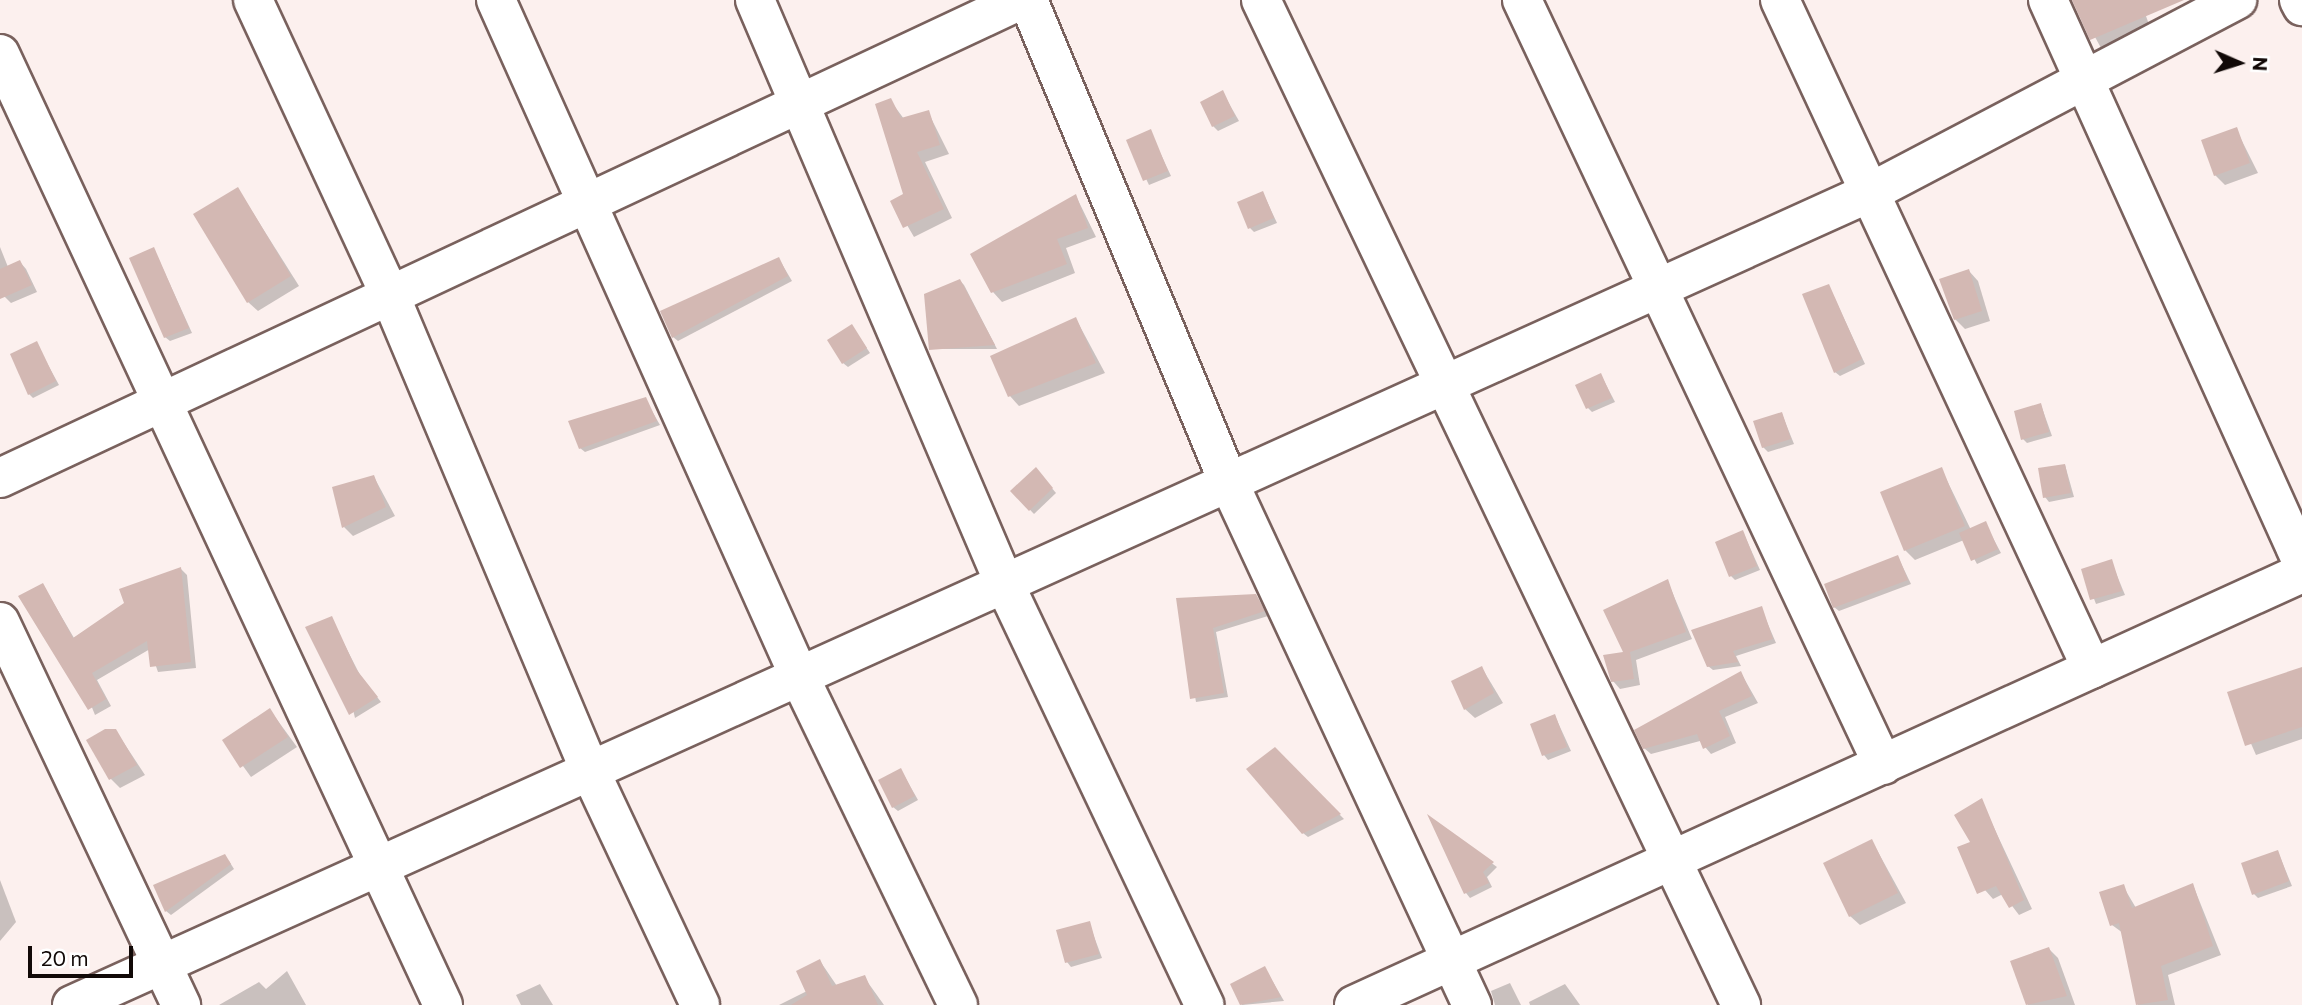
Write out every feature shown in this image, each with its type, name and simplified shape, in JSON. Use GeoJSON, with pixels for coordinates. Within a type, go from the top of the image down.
{"type":"FeatureCollection","features":[{"type":"Feature","properties":{"kind":"street"},"geometry":{"type":"LineString","coordinates":[[253,0],[389,293],[591,773],[700,1005]]}},
{"type":"Feature","properties":{"kind":"street"},"geometry":{"type":"LineString","coordinates":[[496,0],[800,678],[958,1005]]}},
{"type":"Feature","properties":{"kind":"street"},"geometry":{"type":"LineString","coordinates":[[755,0],[802,101],[1005,585],[1204,1005]]}},
{"type":"Feature","properties":{"kind":"street"},"geometry":{"type":"LineString","coordinates":[[0,478],[163,397],[1021,0]]}},
{"type":"Feature","properties":{"kind":"street"},"geometry":{"type":"LineString","coordinates":[[1028,0],[1228,481],[1472,1005]]}},
{"type":"Feature","properties":{"kind":"street"},"geometry":{"type":"LineString","coordinates":[[1261,0],[1441,385],[1676,860],[1741,1005]]}},
{"type":"Feature","properties":{"kind":"street"},"geometry":{"type":"LineString","coordinates":[[1522,0],[1661,283],[1883,765]]}},
{"type":"Feature","properties":{"kind":"street"},"geometry":{"type":"LineString","coordinates":[[1780,0],[2092,669]]}},
{"type":"Feature","properties":{"kind":"street"},"geometry":{"type":"LineString","coordinates":[[2048,0],[2302,562]]}},
{"type":"Feature","properties":{"kind":"street"},"geometry":{"type":"LineString","coordinates":[[72,1005],[160,962],[380,869],[1661,283],[1869,193],[2083,77],[2237,0]]}},
{"type":"Feature","properties":{"kind":"street"},"geometry":{"type":"LineString","coordinates":[[2299,0],[2302,6]]}},
{"type":"Feature","properties":{"kind":"street"},"geometry":{"type":"LineString","coordinates":[[0,54],[163,397],[443,1005]]}},
{"type":"Feature","properties":{"kind":"street"},"geometry":{"type":"LineString","coordinates":[[1354,1005],[1451,958],[1676,860],[2302,573]]}},
{"type":"Feature","properties":{"kind":"street"},"geometry":{"type":"LineString","coordinates":[[0,622],[181,1005]]}},
{"type":"Feature","properties":{"kind":"building"},"geometry":{"type":"Polygon","coordinates":[[[2072,0],[2184,0],[2090,40],[2072,0]]]}},
{"type":"Feature","properties":{"kind":"building"},"geometry":{"type":"Polygon","coordinates":[[[1223,90],[1235,116],[1212,127],[1200,102],[1223,90]]]}},
{"type":"Feature","properties":{"kind":"building"},"geometry":{"type":"Polygon","coordinates":[[[891,98],[901,118],[929,110],[940,145],[917,152],[944,209],[903,228],[890,201],[903,194],[875,104],[891,98]]]}},
{"type":"Feature","properties":{"kind":"building"},"geometry":{"type":"Polygon","coordinates":[[[2237,127],[2250,163],[2214,176],[2201,140],[2237,127]]]}},
{"type":"Feature","properties":{"kind":"building"},"geometry":{"type":"Polygon","coordinates":[[[1151,129],[1168,171],[1143,181],[1126,140],[1151,129]]]}},
{"type":"Feature","properties":{"kind":"building"},"geometry":{"type":"Polygon","coordinates":[[[238,187],[291,276],[247,303],[193,214],[238,187]]]}},
{"type":"Feature","properties":{"kind":"building"},"geometry":{"type":"Polygon","coordinates":[[[1263,191],[1274,218],[1248,229],[1237,202],[1263,191]]]}},
{"type":"Feature","properties":{"kind":"building"},"geometry":{"type":"Polygon","coordinates":[[[1076,194],[1088,228],[1057,239],[1067,264],[991,293],[970,254],[1076,194]]]}},
{"type":"Feature","properties":{"kind":"building"},"geometry":{"type":"Polygon","coordinates":[[[154,247],[189,328],[164,338],[129,258],[154,247]]]}},
{"type":"Feature","properties":{"kind":"building"},"geometry":{"type":"Polygon","coordinates":[[[779,257],[788,276],[672,338],[660,311],[779,257]]]}},
{"type":"Feature","properties":{"kind":"building"},"geometry":{"type":"Polygon","coordinates":[[[20,260],[32,285],[0,299],[0,269],[20,260]]]}},
{"type":"Feature","properties":{"kind":"building"},"geometry":{"type":"Polygon","coordinates":[[[1969,269],[1982,311],[1954,320],[1939,279],[1969,269]]]}},
{"type":"Feature","properties":{"kind":"building"},"geometry":{"type":"Polygon","coordinates":[[[960,279],[995,345],[929,350],[924,294],[960,279]]]}},
{"type":"Feature","properties":{"kind":"building"},"geometry":{"type":"Polygon","coordinates":[[[1829,284],[1862,359],[1834,373],[1802,294],[1829,284]]]}},
{"type":"Feature","properties":{"kind":"building"},"geometry":{"type":"Polygon","coordinates":[[[1076,317],[1096,363],[1008,397],[990,356],[1076,317]]]}},
{"type":"Feature","properties":{"kind":"building"},"geometry":{"type":"Polygon","coordinates":[[[852,324],[867,348],[842,364],[827,340],[852,324]]]}},
{"type":"Feature","properties":{"kind":"building"},"geometry":{"type":"Polygon","coordinates":[[[37,341],[56,381],[28,395],[10,354],[37,341]]]}},
{"type":"Feature","properties":{"kind":"building"},"geometry":{"type":"Polygon","coordinates":[[[1601,373],[1612,398],[1586,409],[1575,385],[1601,373]]]}},
{"type":"Feature","properties":{"kind":"building"},"geometry":{"type":"Polygon","coordinates":[[[646,397],[657,421],[579,449],[568,421],[646,397]]]}},
{"type":"Feature","properties":{"kind":"building"},"geometry":{"type":"Polygon","coordinates":[[[2041,403],[2049,432],[2021,440],[2014,411],[2041,403]]]}},
{"type":"Feature","properties":{"kind":"building"},"geometry":{"type":"Polygon","coordinates":[[[1782,412],[1791,439],[1762,448],[1753,421],[1782,412]]]}},
{"type":"Feature","properties":{"kind":"building"},"geometry":{"type":"Polygon","coordinates":[[[2065,464],[2071,493],[2043,498],[2038,468],[2065,464]]]}},
{"type":"Feature","properties":{"kind":"building"},"geometry":{"type":"Polygon","coordinates":[[[1036,467],[1053,488],[1029,511],[1010,491],[1036,467]]]}},
{"type":"Feature","properties":{"kind":"building"},"geometry":{"type":"Polygon","coordinates":[[[1942,467],[1965,526],[1904,551],[1880,492],[1942,467]]]}},
{"type":"Feature","properties":{"kind":"building"},"geometry":{"type":"Polygon","coordinates":[[[374,475],[386,507],[342,528],[332,487],[374,475]]]}},
{"type":"Feature","properties":{"kind":"building"},"geometry":{"type":"Polygon","coordinates":[[[1986,521],[1998,549],[1971,561],[1959,533],[1986,521]]]}},
{"type":"Feature","properties":{"kind":"building"},"geometry":{"type":"Polygon","coordinates":[[[1743,530],[1757,566],[1729,577],[1715,542],[1743,530]]]}},
{"type":"Feature","properties":{"kind":"building"},"geometry":{"type":"Polygon","coordinates":[[[1898,555],[1908,580],[1833,608],[1824,584],[1898,555]]]}},
{"type":"Feature","properties":{"kind":"building"},"geometry":{"type":"Polygon","coordinates":[[[2112,559],[2122,591],[2090,600],[2081,569],[2112,559]]]}},
{"type":"Feature","properties":{"kind":"building"},"geometry":{"type":"Polygon","coordinates":[[[181,567],[191,662],[150,667],[147,641],[92,673],[106,699],[88,710],[18,596],[43,583],[73,638],[124,603],[119,589],[181,567]]]}},
{"type":"Feature","properties":{"kind":"building"},"geometry":{"type":"Polygon","coordinates":[[[1668,579],[1686,632],[1630,652],[1634,679],[1611,682],[1603,655],[1623,652],[1603,610],[1668,579]]]}},
{"type":"Feature","properties":{"kind":"building"},"geometry":{"type":"Polygon","coordinates":[[[1256,594],[1265,611],[1213,628],[1224,693],[1190,699],[1176,598],[1256,594]]]}},
{"type":"Feature","properties":{"kind":"building"},"geometry":{"type":"Polygon","coordinates":[[[1762,606],[1773,639],[1733,651],[1738,662],[1707,667],[1691,630],[1762,606]]]}},
{"type":"Feature","properties":{"kind":"building"},"geometry":{"type":"Polygon","coordinates":[[[332,616],[356,669],[378,697],[349,715],[305,627],[332,616]]]}},
{"type":"Feature","properties":{"kind":"building"},"geometry":{"type":"Polygon","coordinates":[[[1482,666],[1494,693],[1464,710],[1451,681],[1482,666]]]}},
{"type":"Feature","properties":{"kind":"building"},"geometry":{"type":"Polygon","coordinates":[[[2302,667],[2302,727],[2245,746],[2227,692],[2302,667]]]}},
{"type":"Feature","properties":{"kind":"building"},"geometry":{"type":"Polygon","coordinates":[[[1741,671],[1752,696],[1719,711],[1730,736],[1703,749],[1697,734],[1643,749],[1634,730],[1741,671]]]}},
{"type":"Feature","properties":{"kind":"building"},"geometry":{"type":"Polygon","coordinates":[[[270,708],[288,737],[240,768],[222,740],[270,708]]]}},
{"type":"Feature","properties":{"kind":"building"},"geometry":{"type":"Polygon","coordinates":[[[1555,714],[1567,747],[1542,756],[1530,724],[1555,714]]]}},
{"type":"Feature","properties":{"kind":"building"},"geometry":{"type":"Polygon","coordinates":[[[105,729],[116,729],[137,765],[109,780],[86,740],[105,729]]]}},
{"type":"Feature","properties":{"kind":"building"},"geometry":{"type":"Polygon","coordinates":[[[1275,747],[1341,814],[1302,834],[1246,769],[1275,747]]]}},
{"type":"Feature","properties":{"kind":"building"},"geometry":{"type":"Polygon","coordinates":[[[901,768],[915,796],[892,808],[878,780],[901,768]]]}},
{"type":"Feature","properties":{"kind":"building"},"geometry":{"type":"Polygon","coordinates":[[[1982,798],[2024,900],[2009,908],[1996,886],[1977,894],[1957,847],[1970,842],[1954,815],[1982,798]]]}},
{"type":"Feature","properties":{"kind":"building"},"geometry":{"type":"Polygon","coordinates":[[[1427,814],[1494,862],[1483,872],[1489,883],[1464,894],[1427,814]]]}},
{"type":"Feature","properties":{"kind":"building"},"geometry":{"type":"Polygon","coordinates":[[[1872,839],[1898,893],[1849,917],[1823,863],[1872,839]]]}},
{"type":"Feature","properties":{"kind":"building"},"geometry":{"type":"Polygon","coordinates":[[[2278,850],[2289,881],[2252,895],[2241,863],[2278,850]]]}},
{"type":"Feature","properties":{"kind":"building"},"geometry":{"type":"Polygon","coordinates":[[[225,854],[231,864],[165,912],[153,885],[225,854]]]}},
{"type":"Feature","properties":{"kind":"building"},"geometry":{"type":"Polygon","coordinates":[[[2193,883],[2213,946],[2161,966],[2168,1000],[2136,1005],[2119,923],[2110,926],[2099,892],[2124,884],[2132,908],[2193,883]]]}},
{"type":"Feature","properties":{"kind":"building"},"geometry":{"type":"Polygon","coordinates":[[[1090,921],[1099,954],[1065,963],[1056,930],[1090,921]]]}},
{"type":"Feature","properties":{"kind":"building"},"geometry":{"type":"Polygon","coordinates":[[[2049,947],[2067,996],[2026,1005],[2010,961],[2049,947]]]}},
{"type":"Feature","properties":{"kind":"building"},"geometry":{"type":"Polygon","coordinates":[[[820,959],[832,986],[865,975],[878,1005],[791,1005],[807,995],[796,971],[820,959]]]}},
{"type":"Feature","properties":{"kind":"building"},"geometry":{"type":"Polygon","coordinates":[[[1265,966],[1281,997],[1240,1005],[1230,984],[1265,966]]]}}]}
